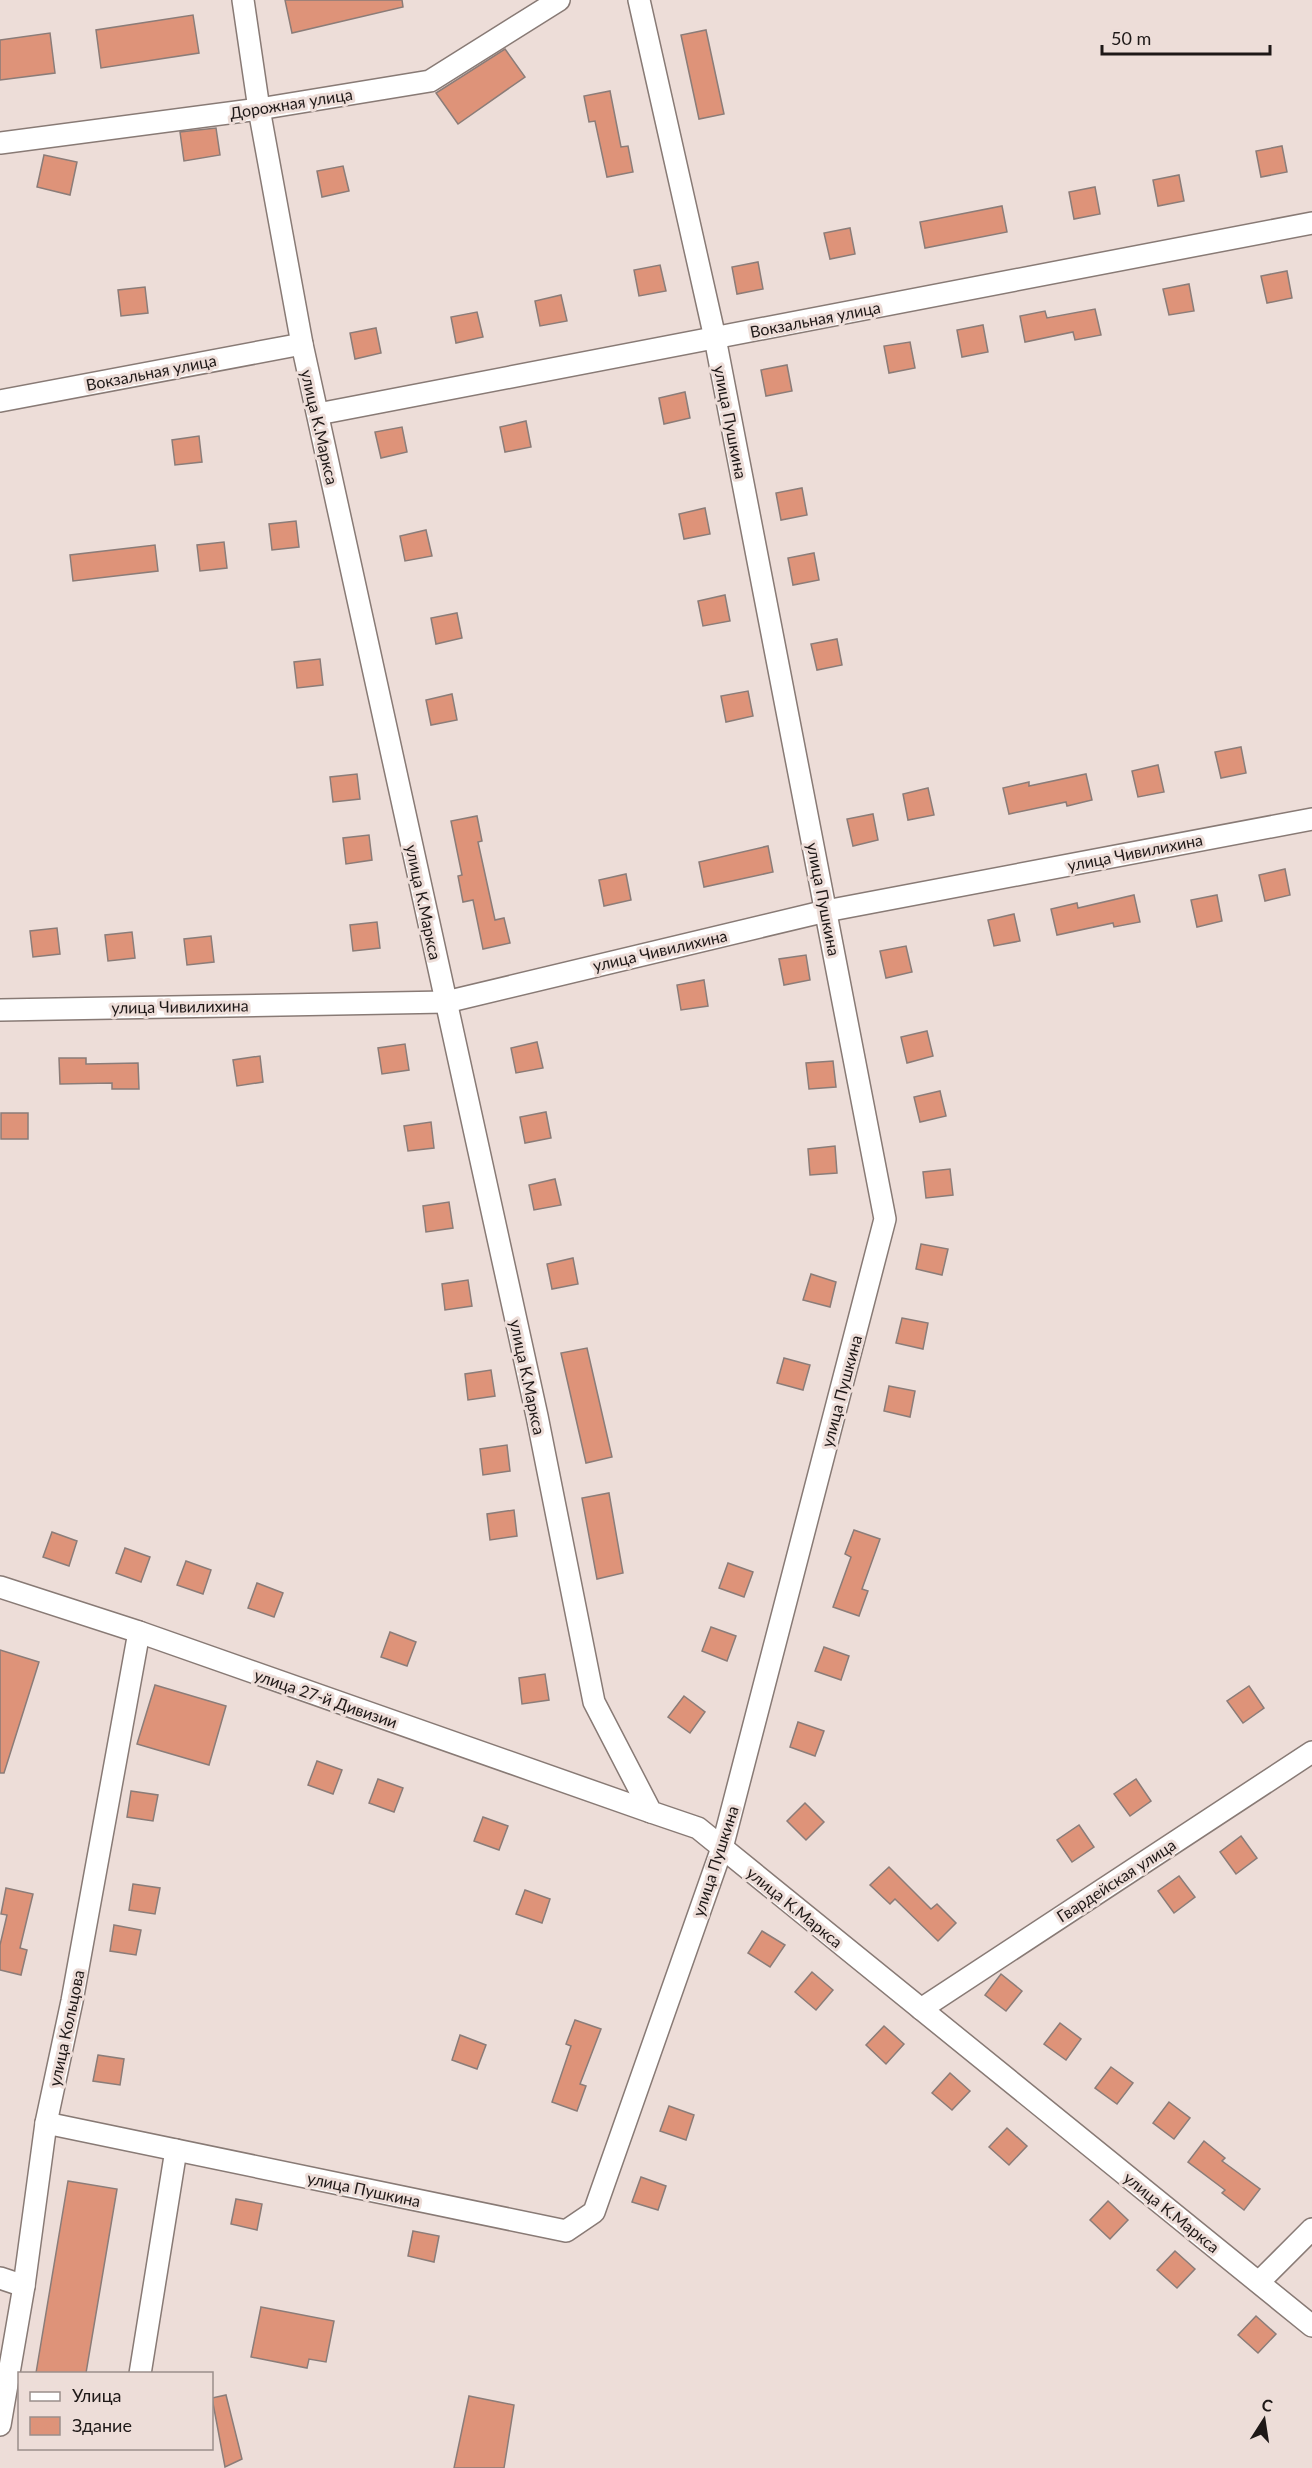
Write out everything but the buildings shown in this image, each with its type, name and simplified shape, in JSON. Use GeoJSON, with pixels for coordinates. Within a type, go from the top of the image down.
{"type":"FeatureCollection","features":[{"type":"Feature","properties":{"kind":"street","name":"улица К.Маркса"},"geometry":{"type":"LineString","coordinates":[[243,0],[259,109],[302,344],[537,1416],[594,1702],[651,1812],[698,1828],[1312,2326]]}},
{"type":"Feature","properties":{"kind":"street","name":"Дорожная улица"},"geometry":{"type":"LineString","coordinates":[[0,143],[259,109],[430,81],[560,0]]}},
{"type":"Feature","properties":{"kind":"street","name":"улица Пушкина"},"geometry":{"type":"LineString","coordinates":[[46,2123],[566,2231],[594,2212],[722,1848],[885,1219],[715,338],[639,0]]}},
{"type":"Feature","properties":{"kind":"street","name":"Вокзальная улица"},"geometry":{"type":"LineString","coordinates":[[318,414],[1312,223]]}},
{"type":"Feature","properties":{"kind":"street","name":"Вокзальная улица"},"geometry":{"type":"LineString","coordinates":[[0,401],[302,344]]}},
{"type":"Feature","properties":{"kind":"street","name":"улица Чивилихина"},"geometry":{"type":"LineString","coordinates":[[0,1010],[446,1002],[826,911],[1312,819]]}},
{"type":"Feature","properties":{"kind":"street","name":"улица 27-й Дивизии"},"geometry":{"type":"LineString","coordinates":[[0,1587],[140,1632],[651,1812]]}},
{"type":"Feature","properties":{"kind":"street","name":"улица Кольцова"},"geometry":{"type":"LineString","coordinates":[[0,2425],[24,2286],[46,2123],[72,2001],[140,1632]]}},
{"type":"Feature","properties":{"kind":"street","name":"Гвардейская улица"},"geometry":{"type":"LineString","coordinates":[[921,2009],[1312,1752]]}},
{"type":"Feature","properties":{"kind":"street"},"geometry":{"type":"LineString","coordinates":[[140,2372],[176,2150]]}},
{"type":"Feature","properties":{"kind":"street"},"geometry":{"type":"LineString","coordinates":[[1258,2282],[1312,2229]]}},
{"type":"Feature","properties":{"kind":"street"},"geometry":{"type":"LineString","coordinates":[[0,2278],[24,2286]]}}]}
